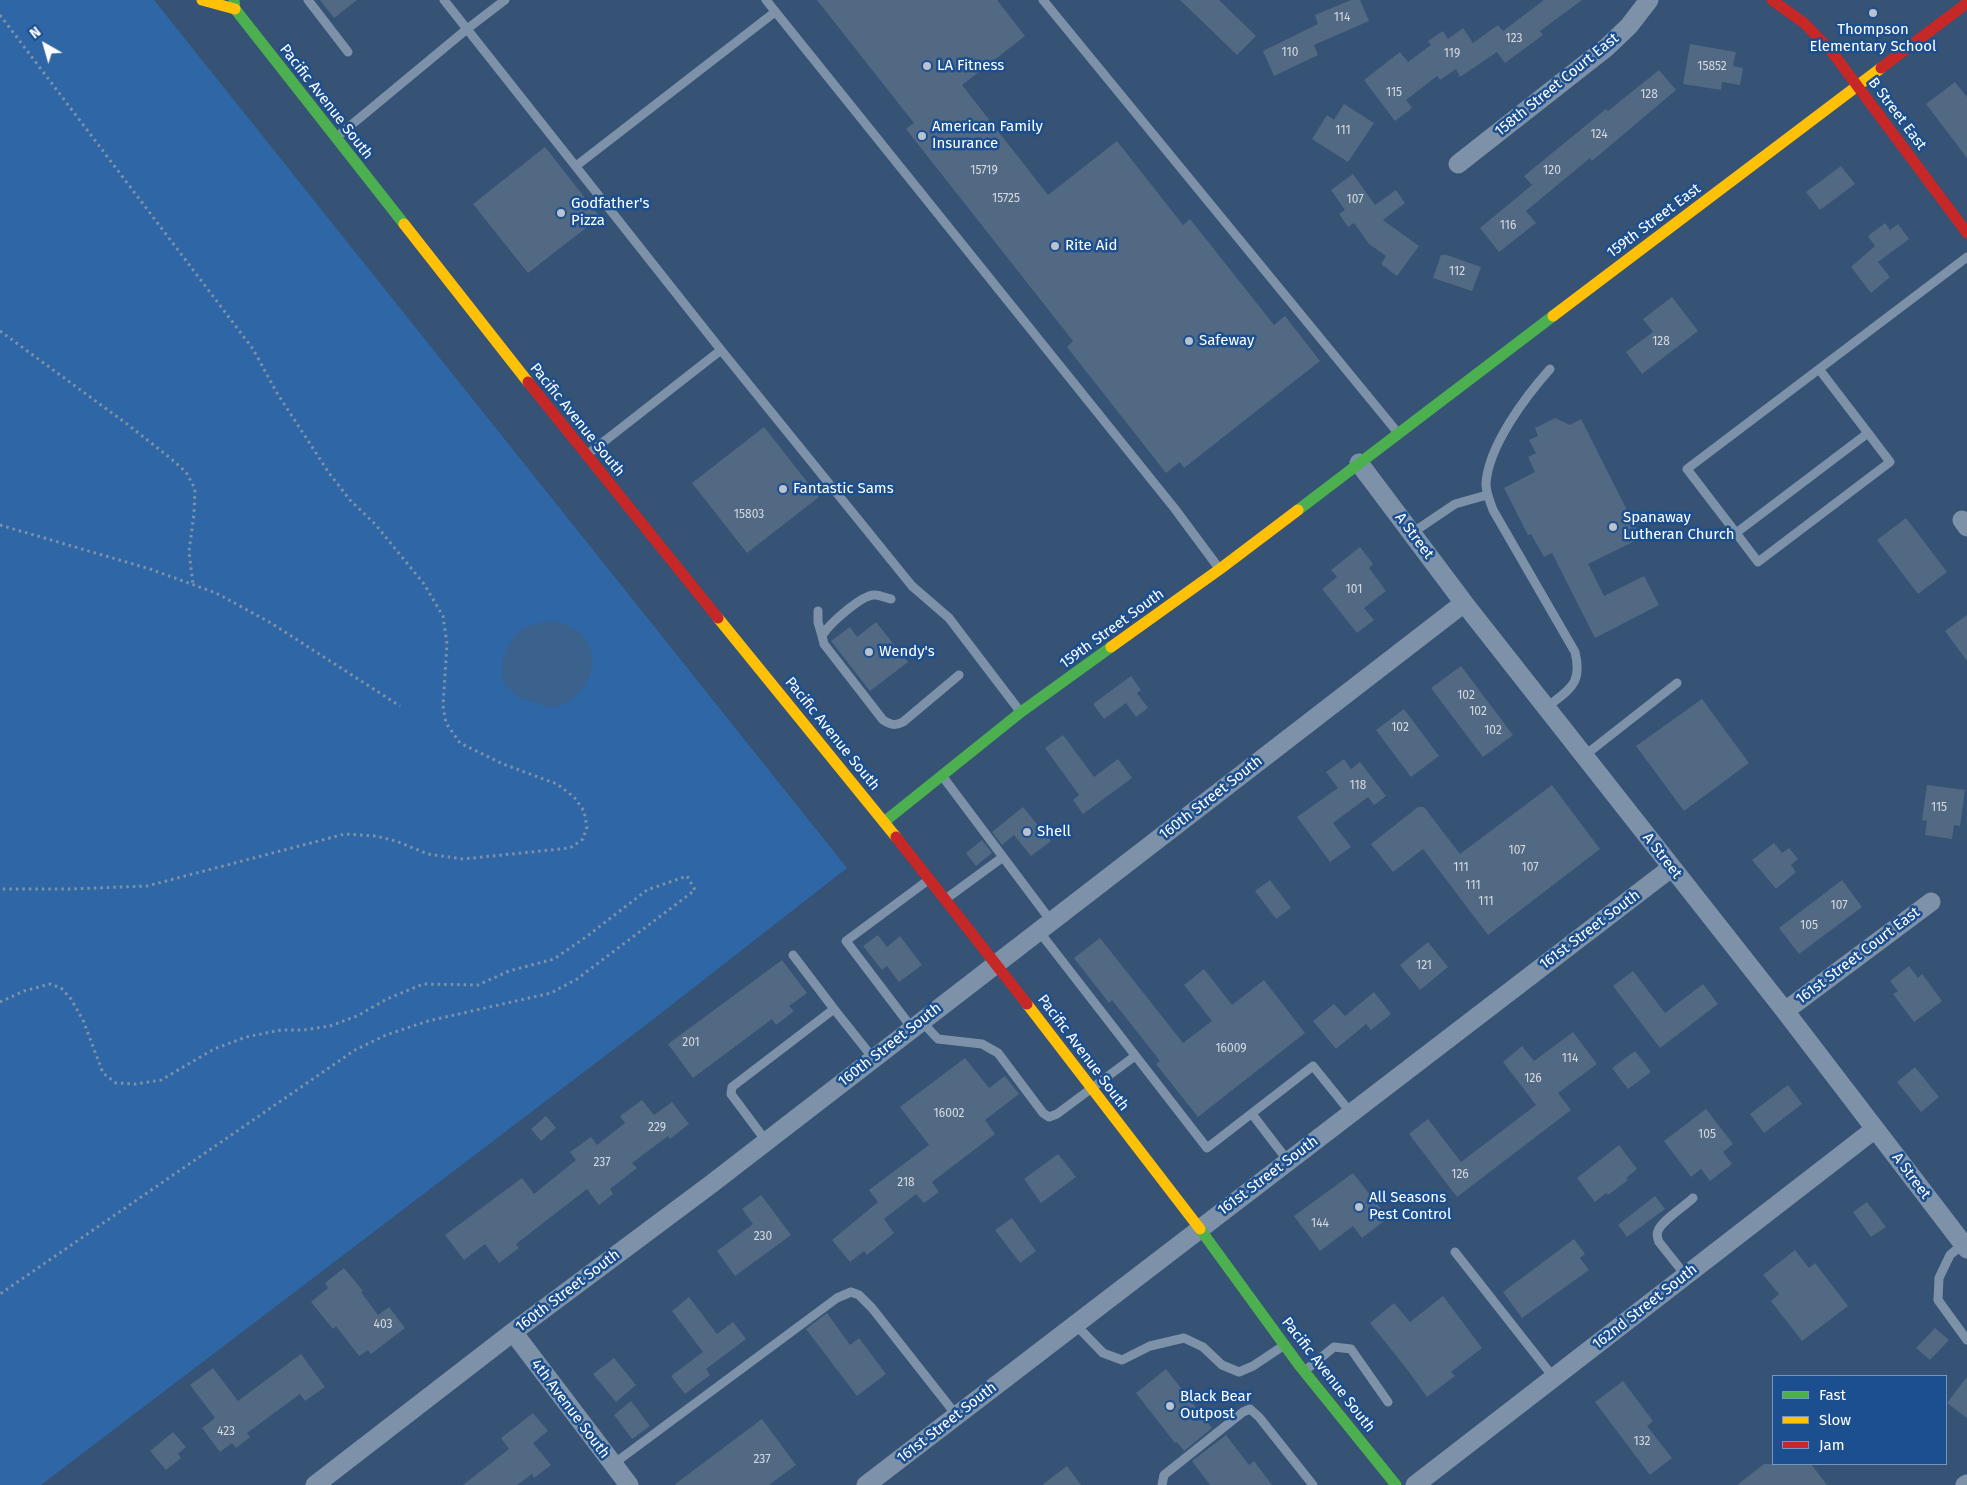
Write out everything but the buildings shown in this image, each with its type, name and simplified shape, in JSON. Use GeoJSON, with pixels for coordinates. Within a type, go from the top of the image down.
{"type":"FeatureCollection","features":[{"type":"Feature","properties":{"kind":"main road","name":"Pacific Avenue South"},"geometry":{"type":"LineString","coordinates":[[202,0],[235,5],[336,138],[586,456],[884,822],[996,963],[1090,1089],[1200,1229],[1304,1371],[1396,1485]]}},
{"type":"Feature","properties":{"kind":"main road","name":"B Street East"},"geometry":{"type":"LineString","coordinates":[[1772,0],[1807,26],[1858,87],[1967,233]]}},
{"type":"Feature","properties":{"kind":"main road","name":"159th Street East"},"geometry":{"type":"LineString","coordinates":[[1359,463],[1967,4]]}},
{"type":"Feature","properties":{"kind":"main road","name":"159th Street South"},"geometry":{"type":"LineString","coordinates":[[884,822],[1021,712],[1220,569],[1359,463]]}},
{"type":"Feature","properties":{"kind":"street","name":"158th Street Court East"},"geometry":{"type":"LineString","coordinates":[[1458,164],[1607,47],[1629,26],[1649,0]]}},
{"type":"Feature","properties":{"kind":"street","name":"A Street"},"geometry":{"type":"LineString","coordinates":[[1359,463],[1464,603],[1671,868],[1786,1011],[1965,1246]]}},
{"type":"Feature","properties":{"kind":"street","name":"160th Street South"},"geometry":{"type":"LineString","coordinates":[[315,1485],[513,1332],[766,1141],[1464,603]]}},
{"type":"Feature","properties":{"kind":"street","name":"161st Street South"},"geometry":{"type":"LineString","coordinates":[[866,1485],[1671,868]]}},
{"type":"Feature","properties":{"kind":"street","name":"161st Street Court East"},"geometry":{"type":"LineString","coordinates":[[1786,1011],[1931,902]]}},
{"type":"Feature","properties":{"kind":"street","name":"162nd Street South"},"geometry":{"type":"LineString","coordinates":[[1415,1485],[1875,1129]]}},
{"type":"Feature","properties":{"kind":"street","name":"4th Avenue South"},"geometry":{"type":"LineString","coordinates":[[513,1332],[628,1485]]}},
{"type":"Feature","properties":{"kind":"lane"},"geometry":{"type":"LineString","coordinates":[[308,0],[348,52]]}},
{"type":"Feature","properties":{"kind":"lane"},"geometry":{"type":"LineString","coordinates":[[444,0],[721,350],[912,586],[949,618],[1021,712]]}},
{"type":"Feature","properties":{"kind":"lane"},"geometry":{"type":"LineString","coordinates":[[336,138],[467,29],[505,0]]}},
{"type":"Feature","properties":{"kind":"lane"},"geometry":{"type":"LineString","coordinates":[[766,0],[1163,495],[1220,569]]}},
{"type":"Feature","properties":{"kind":"lane"},"geometry":{"type":"LineString","coordinates":[[1043,0],[1398,434]]}},
{"type":"Feature","properties":{"kind":"lane"},"geometry":{"type":"LineString","coordinates":[[576,166],[775,12]]}},
{"type":"Feature","properties":{"kind":"lane"},"geometry":{"type":"LineString","coordinates":[[1819,369],[1890,462],[1758,562],[1687,469],[1819,369],[1967,257]]}},
{"type":"Feature","properties":{"kind":"lane"},"geometry":{"type":"LineString","coordinates":[[586,456],[721,350]]}},
{"type":"Feature","properties":{"kind":"lane"},"geometry":{"type":"LineString","coordinates":[[1546,708],[1571,688],[1577,679],[1579,666],[1575,652],[1493,510],[1487,495],[1487,476],[1496,449],[1523,403],[1550,369]]}},
{"type":"Feature","properties":{"kind":"lane"},"geometry":{"type":"LineString","coordinates":[[1736,533],[1868,433]]}},
{"type":"Feature","properties":{"kind":"lane"},"geometry":{"type":"LineString","coordinates":[[1412,533],[1454,504],[1487,495]]}},
{"type":"Feature","properties":{"kind":"lane"},"geometry":{"type":"LineString","coordinates":[[822,636],[827,628],[865,598],[874,595],[891,599]]}},
{"type":"Feature","properties":{"kind":"lane"},"geometry":{"type":"LineString","coordinates":[[818,611],[818,622],[824,644],[883,720],[890,724],[896,725],[903,722],[958,675]]}},
{"type":"Feature","properties":{"kind":"lane"},"geometry":{"type":"LineString","coordinates":[[1584,756],[1677,683]]}},
{"type":"Feature","properties":{"kind":"lane"},"geometry":{"type":"LineString","coordinates":[[942,776],[1003,857],[1044,925],[1135,1056],[1206,1148],[1312,1066],[1351,1113]]}},
{"type":"Feature","properties":{"kind":"lane"},"geometry":{"type":"LineString","coordinates":[[945,899],[1003,857]]}},
{"type":"Feature","properties":{"kind":"lane"},"geometry":{"type":"LineString","coordinates":[[929,879],[846,941],[916,1024],[938,1039],[982,1044],[998,1053],[1043,1113],[1049,1117],[1057,1114],[1135,1056]]}},
{"type":"Feature","properties":{"kind":"lane"},"geometry":{"type":"LineString","coordinates":[[793,955],[873,1058]]}},
{"type":"Feature","properties":{"kind":"lane"},"geometry":{"type":"LineString","coordinates":[[766,1141],[731,1094],[732,1087],[834,1009]]}},
{"type":"Feature","properties":{"kind":"lane"},"geometry":{"type":"LineString","coordinates":[[1252,1114],[1288,1161]]}},
{"type":"Feature","properties":{"kind":"lane"},"geometry":{"type":"LineString","coordinates":[[1686,1276],[1657,1237],[1662,1224],[1693,1198]]}},
{"type":"Feature","properties":{"kind":"lane"},"geometry":{"type":"LineString","coordinates":[[1965,1246],[1950,1255],[1939,1278],[1938,1300],[1967,1340]]}},
{"type":"Feature","properties":{"kind":"lane"},"geometry":{"type":"LineString","coordinates":[[1455,1252],[1554,1378]]}},
{"type":"Feature","properties":{"kind":"lane"},"geometry":{"type":"LineString","coordinates":[[612,1465],[837,1298],[851,1292],[859,1295],[872,1308],[957,1416]]}},
{"type":"Feature","properties":{"kind":"lane"},"geometry":{"type":"LineString","coordinates":[[1075,1324],[1103,1353],[1122,1360],[1150,1346],[1184,1338],[1204,1347],[1222,1365],[1238,1372],[1253,1366],[1285,1345]]}},
{"type":"Feature","properties":{"kind":"lane"},"geometry":{"type":"LineString","coordinates":[[1304,1371],[1334,1346],[1352,1349],[1388,1402]]}},
{"type":"Feature","properties":{"kind":"lane"},"geometry":{"type":"LineString","coordinates":[[1162,1485],[1164,1474],[1243,1412],[1250,1409],[1260,1416],[1313,1485]]}},
{"type":"Feature","properties":{"kind":"path"},"geometry":{"type":"LineString","coordinates":[[0,15],[253,349],[277,393],[329,473],[350,500],[375,524],[424,584],[443,616],[447,644],[443,706],[446,723],[460,743],[503,764],[557,784],[574,798],[584,811],[588,826],[583,839],[570,848],[463,859],[428,854],[396,841],[374,836],[345,834],[147,886],[0,889]]}},
{"type":"Feature","properties":{"kind":"path"},"geometry":{"type":"LineString","coordinates":[[0,332],[127,424],[169,456],[186,472],[194,489],[189,551],[193,585]]}},
{"type":"Feature","properties":{"kind":"path"},"geometry":{"type":"LineString","coordinates":[[0,525],[150,569],[216,593],[271,623],[400,706]]}},
{"type":"Feature","properties":{"kind":"path"},"geometry":{"type":"LineString","coordinates":[[0,1002],[24,991],[50,984],[61,988],[71,999],[83,1020],[103,1073],[116,1084],[136,1084],[161,1080],[214,1049],[246,1037],[281,1030],[304,1030],[330,1026],[357,1016],[387,999],[422,984],[478,985],[509,971],[554,959],[647,890],[687,876],[695,890],[577,979],[551,993],[428,1021],[386,1035],[355,1050],[0,1294]]}},
{"type":"Feature","properties":{"kind":"shaded area"},"geometry":{"type":"Polygon","coordinates":[[[0,0],[154,0],[847,868],[651,1021],[41,1485],[0,1485],[0,0]]]}},
{"type":"Feature","properties":{"kind":"shaded area"},"geometry":{"type":"Polygon","coordinates":[[[551,621],[565,624],[576,630],[585,639],[590,649],[592,661],[591,672],[585,684],[576,695],[564,704],[547,707],[516,695],[505,684],[502,677],[502,669],[506,651],[521,630],[533,624],[551,621]]]}},
{"type":"Feature","properties":{"kind":"traffic: fast"},"geometry":{"type":"LineString","coordinates":[[234,0],[235,9],[404,224]]}},
{"type":"Feature","properties":{"kind":"traffic: fast"},"geometry":{"type":"LineString","coordinates":[[1298,510],[1553,316]]}},
{"type":"Feature","properties":{"kind":"traffic: fast"},"geometry":{"type":"LineString","coordinates":[[884,822],[1021,712],[1111,647]]}},
{"type":"Feature","properties":{"kind":"traffic: fast"},"geometry":{"type":"LineString","coordinates":[[1200,1229],[1299,1365],[1396,1485]]}},
{"type":"Feature","properties":{"kind":"traffic: slow"},"geometry":{"type":"LineString","coordinates":[[202,0],[235,9]]}},
{"type":"Feature","properties":{"kind":"traffic: slow"},"geometry":{"type":"LineString","coordinates":[[1553,316],[1881,68]]}},
{"type":"Feature","properties":{"kind":"traffic: slow"},"geometry":{"type":"LineString","coordinates":[[404,224],[528,382]]}},
{"type":"Feature","properties":{"kind":"traffic: slow"},"geometry":{"type":"LineString","coordinates":[[1111,647],[1298,510]]}},
{"type":"Feature","properties":{"kind":"traffic: slow"},"geometry":{"type":"LineString","coordinates":[[718,618],[896,837]]}},
{"type":"Feature","properties":{"kind":"traffic: slow"},"geometry":{"type":"LineString","coordinates":[[1027,1004],[1200,1229]]}},
{"type":"Feature","properties":{"kind":"traffic: jam"},"geometry":{"type":"LineString","coordinates":[[1772,0],[1804,23],[1832,52],[1967,233]]}},
{"type":"Feature","properties":{"kind":"traffic: jam"},"geometry":{"type":"LineString","coordinates":[[1881,68],[1967,3]]}},
{"type":"Feature","properties":{"kind":"traffic: jam"},"geometry":{"type":"LineString","coordinates":[[528,382],[718,618]]}},
{"type":"Feature","properties":{"kind":"traffic: jam"},"geometry":{"type":"LineString","coordinates":[[896,837],[1027,1004]]}},
{"type":"Feature","properties":{"kind":"place","name":"Thompson Elementary School"},"geometry":{"type":"Point","coordinates":[1873,13]}},
{"type":"Feature","properties":{"kind":"place","name":"LA Fitness"},"geometry":{"type":"Point","coordinates":[927,66]}},
{"type":"Feature","properties":{"kind":"place","name":"American Family Insurance"},"geometry":{"type":"Point","coordinates":[922,136]}},
{"type":"Feature","properties":{"kind":"place","name":"Godfather's Pizza"},"geometry":{"type":"Point","coordinates":[561,213]}},
{"type":"Feature","properties":{"kind":"place","name":"Rite Aid"},"geometry":{"type":"Point","coordinates":[1055,246]}},
{"type":"Feature","properties":{"kind":"place","name":"Safeway"},"geometry":{"type":"Point","coordinates":[1189,341]}},
{"type":"Feature","properties":{"kind":"place","name":"Fantastic Sams"},"geometry":{"type":"Point","coordinates":[783,489]}},
{"type":"Feature","properties":{"kind":"place","name":"Spanaway Lutheran Church"},"geometry":{"type":"Point","coordinates":[1613,527]}},
{"type":"Feature","properties":{"kind":"place","name":"Wendy's"},"geometry":{"type":"Point","coordinates":[869,652]}},
{"type":"Feature","properties":{"kind":"place","name":"Shell"},"geometry":{"type":"Point","coordinates":[1027,832]}},
{"type":"Feature","properties":{"kind":"place","name":"All Seasons Pest Control"},"geometry":{"type":"Point","coordinates":[1359,1207]}},
{"type":"Feature","properties":{"kind":"place","name":"Black Bear Outpost"},"geometry":{"type":"Point","coordinates":[1170,1406]}}]}
